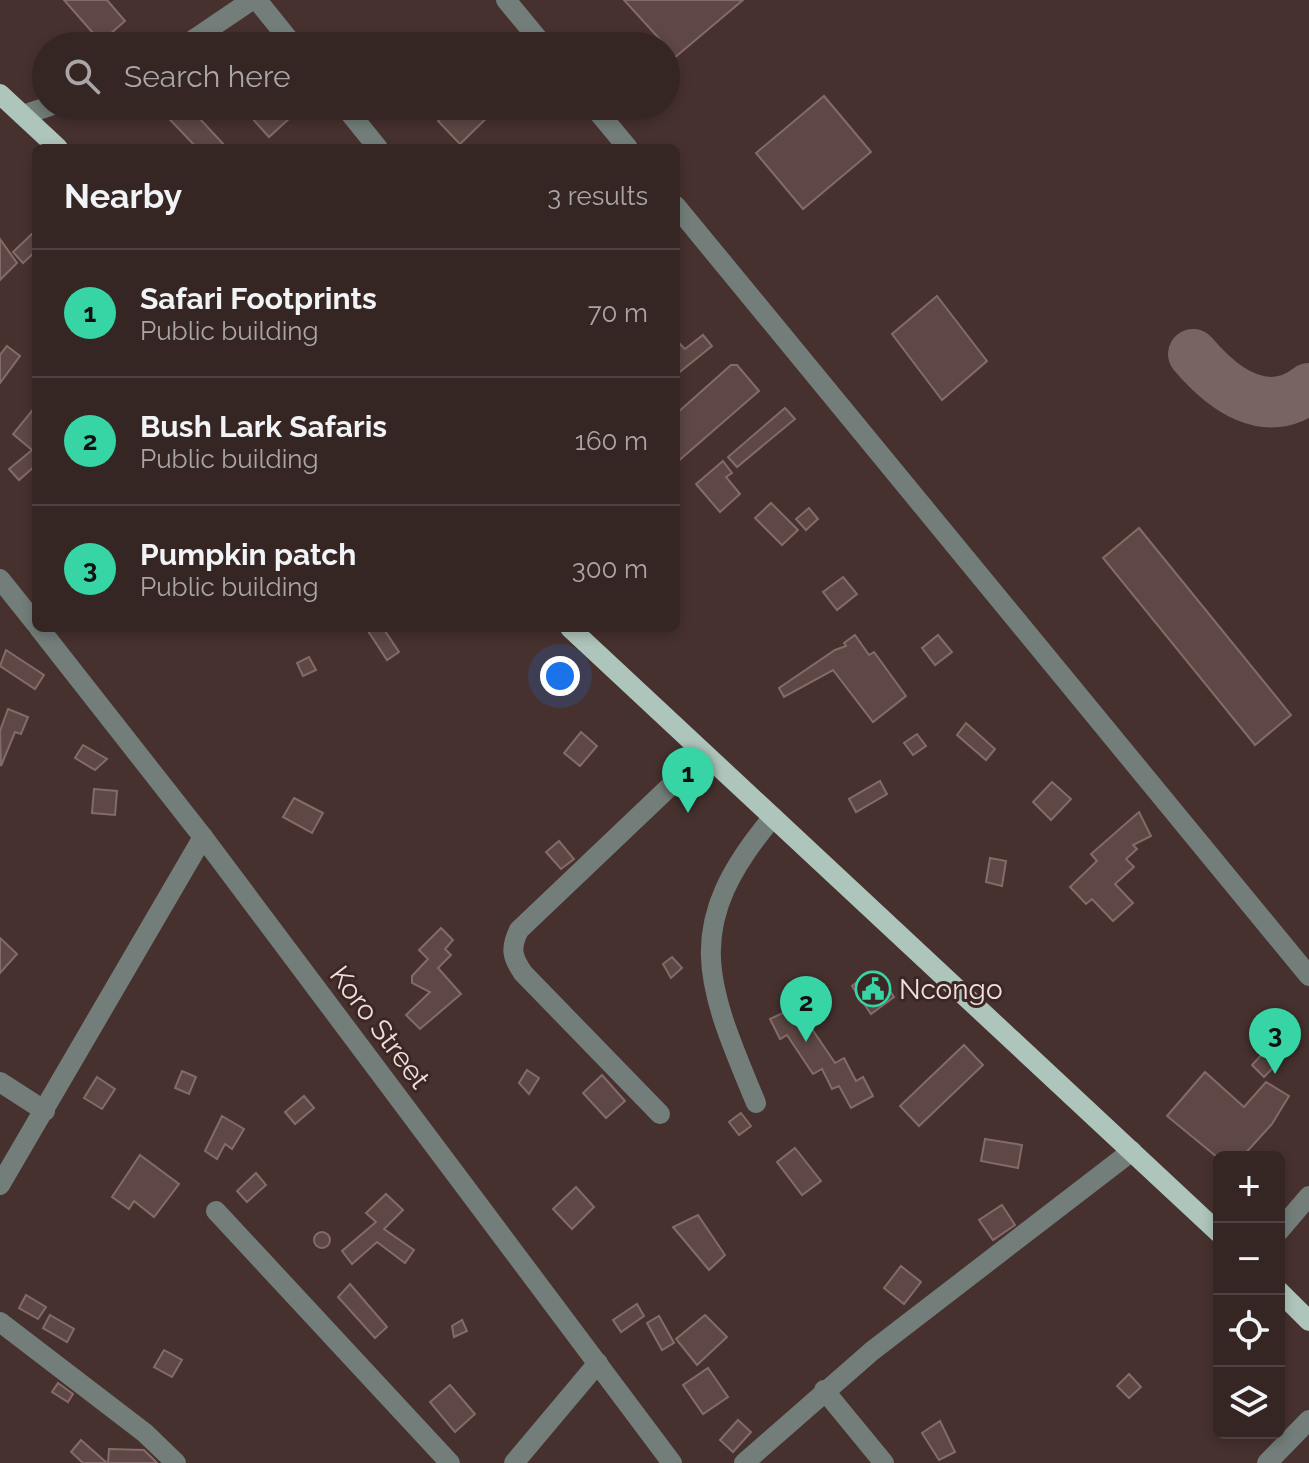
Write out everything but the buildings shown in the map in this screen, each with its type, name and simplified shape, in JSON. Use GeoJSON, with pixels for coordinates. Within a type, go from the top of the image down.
{"type":"FeatureCollection","features":[{"type":"Feature","properties":{"kind":"main road"},"geometry":{"type":"LineString","coordinates":[[0,94],[54,144]]}},
{"type":"Feature","properties":{"kind":"main road"},"geometry":{"type":"LineString","coordinates":[[574,632],[1213,1227]]}},
{"type":"Feature","properties":{"kind":"main road"},"geometry":{"type":"LineString","coordinates":[[1283,1295],[1309,1321]]}},
{"type":"Feature","properties":{"kind":"street"},"geometry":{"type":"LineString","coordinates":[[205,32],[254,0],[282,32]]}},
{"type":"Feature","properties":{"kind":"street"},"geometry":{"type":"LineString","coordinates":[[506,0],[532,32]]}},
{"type":"Feature","properties":{"kind":"street"},"geometry":{"type":"LineString","coordinates":[[23,115],[32,112]]}},
{"type":"Feature","properties":{"kind":"street"},"geometry":{"type":"LineString","coordinates":[[355,120],[375,144]]}},
{"type":"Feature","properties":{"kind":"street"},"geometry":{"type":"LineString","coordinates":[[605,120],[625,144]]}},
{"type":"Feature","properties":{"kind":"street"},"geometry":{"type":"LineString","coordinates":[[680,211],[1309,976]]}},
{"type":"Feature","properties":{"kind":"street","name":"Koro Street"},"geometry":{"type":"LineString","coordinates":[[3,588],[32,620]]}},
{"type":"Feature","properties":{"kind":"street","name":"Koro Street"},"geometry":{"type":"LineString","coordinates":[[42,632],[203,837],[672,1463]]}},
{"type":"Feature","properties":{"kind":"street"},"geometry":{"type":"LineString","coordinates":[[660,1114],[523,973],[513,958],[512,944],[519,930],[704,754]]}},
{"type":"Feature","properties":{"kind":"street"},"geometry":{"type":"LineString","coordinates":[[756,1103],[731,1044],[709,955],[717,901],[736,865],[773,817]]}},
{"type":"Feature","properties":{"kind":"street"},"geometry":{"type":"LineString","coordinates":[[0,1185],[203,837]]}},
{"type":"Feature","properties":{"kind":"street"},"geometry":{"type":"LineString","coordinates":[[0,1082],[45,1111]]}},
{"type":"Feature","properties":{"kind":"street"},"geometry":{"type":"LineString","coordinates":[[744,1463],[824,1390],[1132,1151]]}},
{"type":"Feature","properties":{"kind":"street"},"geometry":{"type":"LineString","coordinates":[[1285,1224],[1309,1196]]}},
{"type":"Feature","properties":{"kind":"street"},"geometry":{"type":"LineString","coordinates":[[216,1211],[450,1463]]}},
{"type":"Feature","properties":{"kind":"street"},"geometry":{"type":"LineString","coordinates":[[0,1322],[145,1433],[176,1463]]}},
{"type":"Feature","properties":{"kind":"street"},"geometry":{"type":"LineString","coordinates":[[514,1463],[598,1363]]}},
{"type":"Feature","properties":{"kind":"street"},"geometry":{"type":"LineString","coordinates":[[824,1390],[884,1463]]}},
{"type":"Feature","properties":{"kind":"street"},"geometry":{"type":"LineString","coordinates":[[1267,1463],[1309,1420]]}},
{"type":"Feature","properties":{"kind":"taxiway"},"geometry":{"type":"LineString","coordinates":[[1193,354],[1231,389],[1261,402],[1293,398],[1309,388]]}},
{"type":"Feature","properties":{"kind":"place","name":"Safari Footprints"},"geometry":{"type":"Point","coordinates":[688,813]}},
{"type":"Feature","properties":{"kind":"place","name":"Ncongo"},"geometry":{"type":"Point","coordinates":[873,989]}},
{"type":"Feature","properties":{"kind":"place","name":"Bush Lark Safaris"},"geometry":{"type":"Point","coordinates":[806,1042]}},
{"type":"Feature","properties":{"kind":"place","name":"Pumpkin patch"},"geometry":{"type":"Point","coordinates":[1275,1074]}}]}
